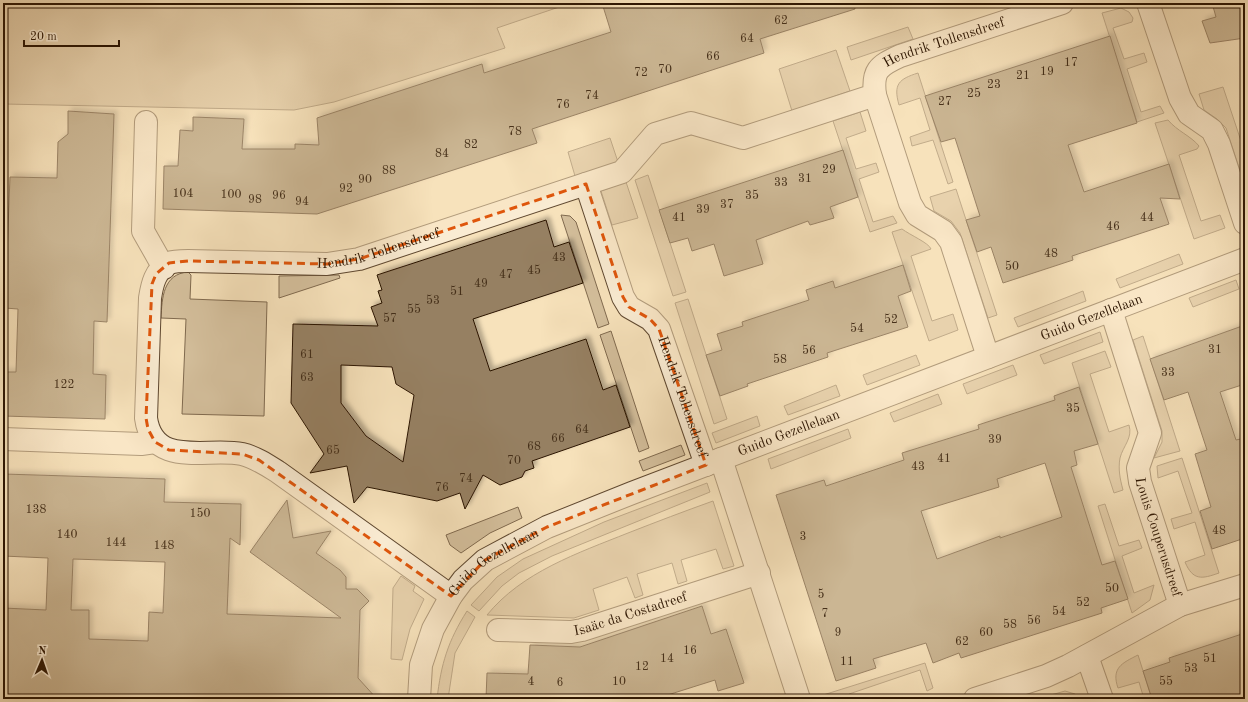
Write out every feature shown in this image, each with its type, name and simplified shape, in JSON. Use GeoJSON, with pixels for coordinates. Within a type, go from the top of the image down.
{"type":"FeatureCollection","features":[{"type":"Feature","properties":{"kind":"street","name":"Hendrik Tollensdreef"},"geometry":{"type":"LineString","coordinates":[[988,357],[950,242],[943,231],[917,215],[910,203],[875,96],[875,72],[886,62],[900,56],[1062,3]]}},
{"type":"Feature","properties":{"kind":"street"},"geometry":{"type":"LineString","coordinates":[[1148,3],[1180,98],[1189,114],[1212,130],[1219,144],[1245,223]]}},
{"type":"Feature","properties":{"kind":"street","name":"Hendrik Tollensdreef"},"geometry":{"type":"LineString","coordinates":[[164,268],[169,263],[188,261],[327,264],[359,259],[622,172],[655,134],[691,122],[743,138],[875,96]]}},
{"type":"Feature","properties":{"kind":"street"},"geometry":{"type":"LineString","coordinates":[[146,122],[143,231],[164,268],[156,274],[152,284],[150,298],[146,418],[148,429],[155,442],[169,450],[242,454],[259,460],[451,596]]}},
{"type":"Feature","properties":{"kind":"street","name":"Hendrik Tollensdreef"},"geometry":{"type":"LineString","coordinates":[[586,184],[622,297],[629,307],[650,319],[658,329],[714,462]]}},
{"type":"Feature","properties":{"kind":"street","name":"Guido Gezellelaan"},"geometry":{"type":"LineString","coordinates":[[418,699],[422,665],[430,636],[451,596],[462,580],[485,560],[547,527],[1245,259]]}},
{"type":"Feature","properties":{"kind":"street","name":"Louis Couperusdreef"},"geometry":{"type":"LineString","coordinates":[[1111,310],[1150,433],[1138,468],[1140,482],[1180,605]]}},
{"type":"Feature","properties":{"kind":"street"},"geometry":{"type":"LineString","coordinates":[[3,440],[141,444],[155,442]]}},
{"type":"Feature","properties":{"kind":"street"},"geometry":{"type":"LineString","coordinates":[[714,462],[759,573],[799,699]]}},
{"type":"Feature","properties":{"kind":"street","name":"Isaäc da Costadreef"},"geometry":{"type":"LineString","coordinates":[[498,630],[571,632],[582,630],[759,573]]}},
{"type":"Feature","properties":{"kind":"street","name":"Louis Couperusdreef"},"geometry":{"type":"LineString","coordinates":[[975,699],[1046,676],[1087,656],[1180,605],[1245,585]]}},
{"type":"Feature","properties":{"kind":"street"},"geometry":{"type":"LineString","coordinates":[[1087,656],[1102,699]]}},
{"type":"Feature","properties":{"kind":"highlighted area"},"geometry":{"type":"Polygon","coordinates":[[[586,184],[623,297],[629,307],[650,319],[659,329],[706,465],[547,527],[485,560],[451,596],[259,460],[242,454],[169,450],[155,442],[148,429],[146,418],[152,284],[156,274],[169,263],[188,261],[327,264],[359,259],[586,184]]]}},
{"type":"Feature","properties":{"kind":"shaded area"},"geometry":{"type":"Polygon","coordinates":[[[3,3],[571,3],[497,28],[505,48],[334,102],[294,110],[4,104],[3,124],[3,3]]]}},
{"type":"Feature","properties":{"kind":"shaded area"},"geometry":{"type":"Polygon","coordinates":[[[1121,8],[1129,12],[1133,18],[1132,22],[1113,28],[1124,59],[1144,53],[1147,62],[1127,69],[1141,112],[1160,106],[1164,113],[1137,122],[1102,13],[1121,8]]]}},
{"type":"Feature","properties":{"kind":"shaded area"},"geometry":{"type":"Polygon","coordinates":[[[908,27],[913,39],[851,60],[847,47],[908,27]]]}},
{"type":"Feature","properties":{"kind":"shaded area"},"geometry":{"type":"Polygon","coordinates":[[[836,50],[850,91],[792,111],[779,69],[836,50]]]}},
{"type":"Feature","properties":{"kind":"shaded area"},"geometry":{"type":"Polygon","coordinates":[[[918,73],[953,182],[948,184],[933,140],[912,146],[910,137],[930,130],[920,98],[899,105],[897,98],[897,87],[899,83],[902,80],[918,73]]]}},
{"type":"Feature","properties":{"kind":"shaded area"},"geometry":{"type":"Polygon","coordinates":[[[1223,87],[1245,153],[1245,186],[1226,128],[1217,119],[1204,110],[1199,94],[1223,87]]]}},
{"type":"Feature","properties":{"kind":"shaded area"},"geometry":{"type":"Polygon","coordinates":[[[860,112],[866,131],[846,138],[856,169],[876,163],[879,172],[859,179],[873,222],[893,216],[897,223],[870,232],[833,121],[860,112]]]}},
{"type":"Feature","properties":{"kind":"shaded area"},"geometry":{"type":"Polygon","coordinates":[[[1168,120],[1199,146],[1197,149],[1179,155],[1201,221],[1220,215],[1225,228],[1194,239],[1155,123],[1168,120]]]}},
{"type":"Feature","properties":{"kind":"shaded area"},"geometry":{"type":"Polygon","coordinates":[[[610,138],[618,162],[575,176],[568,152],[610,138]]]}},
{"type":"Feature","properties":{"kind":"shaded area"},"geometry":{"type":"Polygon","coordinates":[[[648,175],[686,292],[673,296],[635,180],[648,175]]]}},
{"type":"Feature","properties":{"kind":"shaded area"},"geometry":{"type":"Polygon","coordinates":[[[626,182],[638,218],[612,225],[601,191],[626,182]]]}},
{"type":"Feature","properties":{"kind":"shaded area"},"geometry":{"type":"Polygon","coordinates":[[[956,189],[997,315],[988,318],[960,233],[951,221],[934,211],[930,197],[956,189]]]}},
{"type":"Feature","properties":{"kind":"shaded area"},"geometry":{"type":"Polygon","coordinates":[[[561,215],[570,216],[576,222],[609,324],[598,328],[561,215]]]}},
{"type":"Feature","properties":{"kind":"shaded area"},"geometry":{"type":"Polygon","coordinates":[[[902,229],[923,242],[931,249],[911,256],[932,321],[953,314],[958,330],[929,341],[892,232],[902,229]]]}},
{"type":"Feature","properties":{"kind":"shaded area"},"geometry":{"type":"Polygon","coordinates":[[[1179,254],[1183,264],[1120,288],[1116,279],[1179,254]]]}},
{"type":"Feature","properties":{"kind":"shaded area"},"geometry":{"type":"Polygon","coordinates":[[[188,272],[191,275],[190,299],[267,302],[264,416],[182,414],[186,319],[161,318],[163,295],[169,282],[173,277],[188,272]]]}},
{"type":"Feature","properties":{"kind":"shaded area"},"geometry":{"type":"Polygon","coordinates":[[[339,275],[340,278],[279,298],[279,276],[339,275]]]}},
{"type":"Feature","properties":{"kind":"shaded area"},"geometry":{"type":"Polygon","coordinates":[[[1236,280],[1239,289],[1193,307],[1189,298],[1236,280]]]}},
{"type":"Feature","properties":{"kind":"shaded area"},"geometry":{"type":"Polygon","coordinates":[[[1083,291],[1086,301],[1018,327],[1014,318],[1083,291]]]}},
{"type":"Feature","properties":{"kind":"shaded area"},"geometry":{"type":"Polygon","coordinates":[[[688,299],[727,419],[714,424],[675,303],[688,299]]]}},
{"type":"Feature","properties":{"kind":"shaded area"},"geometry":{"type":"Polygon","coordinates":[[[611,331],[649,448],[639,452],[600,335],[611,331]]]}},
{"type":"Feature","properties":{"kind":"shaded area"},"geometry":{"type":"Polygon","coordinates":[[[1100,332],[1103,342],[1044,364],[1040,355],[1100,332]]]}},
{"type":"Feature","properties":{"kind":"shaded area"},"geometry":{"type":"Polygon","coordinates":[[[1143,336],[1180,451],[1154,458],[1162,442],[1162,431],[1133,340],[1143,336]]]}},
{"type":"Feature","properties":{"kind":"shaded area"},"geometry":{"type":"Polygon","coordinates":[[[1105,351],[1111,367],[1090,374],[1109,432],[1129,425],[1130,430],[1129,438],[1121,454],[1119,462],[1123,490],[1114,493],[1072,363],[1105,351]]]}},
{"type":"Feature","properties":{"kind":"shaded area"},"geometry":{"type":"Polygon","coordinates":[[[916,355],[920,365],[867,385],[863,375],[916,355]]]}},
{"type":"Feature","properties":{"kind":"shaded area"},"geometry":{"type":"Polygon","coordinates":[[[1013,365],[1017,375],[967,394],[963,384],[1013,365]]]}},
{"type":"Feature","properties":{"kind":"shaded area"},"geometry":{"type":"Polygon","coordinates":[[[836,385],[840,396],[788,415],[784,406],[836,385]]]}},
{"type":"Feature","properties":{"kind":"shaded area"},"geometry":{"type":"Polygon","coordinates":[[[938,394],[942,404],[894,422],[890,413],[938,394]]]}},
{"type":"Feature","properties":{"kind":"shaded area"},"geometry":{"type":"Polygon","coordinates":[[[757,416],[760,426],[716,443],[712,433],[757,416]]]}},
{"type":"Feature","properties":{"kind":"shaded area"},"geometry":{"type":"Polygon","coordinates":[[[848,429],[851,438],[771,469],[768,459],[848,429]]]}},
{"type":"Feature","properties":{"kind":"shaded area"},"geometry":{"type":"Polygon","coordinates":[[[681,445],[685,455],[643,471],[639,461],[681,445]]]}},
{"type":"Feature","properties":{"kind":"shaded area"},"geometry":{"type":"Polygon","coordinates":[[[1182,458],[1219,573],[1203,577],[1199,577],[1191,573],[1185,562],[1205,555],[1195,522],[1174,529],[1171,519],[1192,513],[1178,471],[1158,478],[1157,466],[1182,458]]]}},
{"type":"Feature","properties":{"kind":"shaded area"},"geometry":{"type":"Polygon","coordinates":[[[707,483],[710,492],[552,556],[519,573],[502,586],[479,611],[471,605],[497,577],[523,559],[604,522],[707,483]]]}},
{"type":"Feature","properties":{"kind":"shaded area"},"geometry":{"type":"Polygon","coordinates":[[[713,501],[734,566],[723,569],[716,549],[681,560],[687,581],[678,584],[672,563],[637,574],[643,595],[635,598],[627,577],[593,589],[599,610],[574,618],[487,615],[501,600],[517,587],[552,565],[571,556],[713,501]]]}},
{"type":"Feature","properties":{"kind":"shaded area"},"geometry":{"type":"Polygon","coordinates":[[[1105,504],[1119,546],[1139,540],[1142,548],[1122,556],[1134,593],[1154,585],[1150,600],[1132,613],[1098,506],[1105,504]]]}},
{"type":"Feature","properties":{"kind":"shaded area"},"geometry":{"type":"Polygon","coordinates":[[[518,507],[522,518],[490,533],[461,553],[450,545],[446,535],[518,507]]]}},
{"type":"Feature","properties":{"kind":"shaded area"},"geometry":{"type":"Polygon","coordinates":[[[401,576],[415,586],[413,591],[424,599],[410,629],[402,660],[391,659],[393,588],[401,576]]]}},
{"type":"Feature","properties":{"kind":"shaded area"},"geometry":{"type":"Polygon","coordinates":[[[467,611],[475,617],[455,653],[448,699],[437,699],[446,653],[460,622],[467,611]]]}},
{"type":"Feature","properties":{"kind":"shaded area"},"geometry":{"type":"Polygon","coordinates":[[[1138,655],[1152,699],[1144,699],[1139,682],[1118,688],[1116,676],[1119,667],[1138,655]]]}},
{"type":"Feature","properties":{"kind":"shaded area"},"geometry":{"type":"Polygon","coordinates":[[[925,663],[933,688],[927,691],[920,670],[849,694],[850,699],[821,699],[820,696],[925,663]]]}},
{"type":"Feature","properties":{"kind":"shaded area"},"geometry":{"type":"Polygon","coordinates":[[[1065,691],[1075,694],[1081,699],[1052,699],[1051,695],[1065,691]]]}},
{"type":"Feature","properties":{"kind":"building"},"geometry":{"type":"Polygon","coordinates":[[[602,3],[854,3],[855,9],[760,39],[764,53],[532,129],[537,143],[317,214],[163,209],[164,166],[178,166],[180,130],[193,131],[193,117],[244,119],[242,149],[295,149],[295,144],[319,145],[317,118],[482,64],[484,73],[611,32],[602,3]]]}},
{"type":"Feature","properties":{"kind":"building"},"geometry":{"type":"Polygon","coordinates":[[[1212,3],[1245,3],[1245,38],[1210,43],[1202,21],[1216,17],[1212,3]]]}},
{"type":"Feature","properties":{"kind":"building"},"geometry":{"type":"Polygon","coordinates":[[[1110,36],[1137,123],[1068,145],[1084,192],[1169,164],[1180,199],[1160,198],[1169,224],[1072,256],[1073,260],[1003,283],[991,247],[977,252],[966,220],[980,216],[955,138],[941,142],[925,96],[1110,36]]]}},
{"type":"Feature","properties":{"kind":"building"},"geometry":{"type":"Polygon","coordinates":[[[68,111],[114,114],[107,322],[94,321],[93,374],[106,375],[105,419],[3,416],[3,372],[16,372],[18,309],[5,308],[10,177],[57,178],[58,142],[68,134],[68,111]]]}},
{"type":"Feature","properties":{"kind":"building"},"geometry":{"type":"Polygon","coordinates":[[[843,150],[858,197],[830,207],[834,218],[810,225],[808,221],[756,240],[763,264],[724,276],[714,244],[692,251],[688,238],[670,243],[659,210],[843,150]]]}},
{"type":"Feature","properties":{"kind":"building"},"geometry":{"type":"Polygon","coordinates":[[[546,220],[554,247],[569,242],[583,283],[473,319],[490,371],[586,339],[603,390],[616,385],[630,427],[532,461],[534,468],[525,471],[522,477],[500,485],[483,475],[465,509],[460,493],[437,501],[367,487],[354,503],[347,466],[310,473],[324,454],[291,403],[293,324],[378,326],[371,307],[382,303],[378,291],[382,290],[377,275],[546,220]],[[341,365],[341,403],[366,436],[403,462],[414,395],[396,384],[392,367],[341,365]]]}},
{"type":"Feature","properties":{"kind":"building"},"geometry":{"type":"Polygon","coordinates":[[[903,265],[911,291],[898,296],[908,327],[827,353],[828,357],[747,384],[748,386],[720,396],[706,355],[722,350],[717,334],[743,326],[742,322],[809,300],[806,290],[833,281],[835,288],[903,265]]]}},
{"type":"Feature","properties":{"kind":"building"},"geometry":{"type":"Polygon","coordinates":[[[1245,325],[1245,384],[1220,392],[1236,440],[1245,438],[1245,538],[1212,549],[1200,511],[1211,507],[1195,454],[1207,450],[1188,392],[1164,400],[1150,359],[1245,325]]]}},
{"type":"Feature","properties":{"kind":"building"},"geometry":{"type":"Polygon","coordinates":[[[1079,387],[1098,444],[1074,451],[1077,465],[1071,467],[1102,565],[1115,561],[1128,599],[1101,608],[1102,613],[961,658],[959,653],[933,663],[926,643],[873,659],[876,668],[836,681],[776,495],[824,480],[826,486],[904,460],[902,453],[979,429],[978,425],[1055,400],[1054,396],[1079,387]],[[1045,463],[997,479],[999,487],[921,511],[937,559],[1000,536],[1000,538],[1062,517],[1045,463]]]}},
{"type":"Feature","properties":{"kind":"building"},"geometry":{"type":"Polygon","coordinates":[[[3,474],[165,479],[164,502],[241,504],[240,545],[230,538],[227,614],[341,618],[250,552],[287,500],[293,538],[331,531],[316,553],[340,570],[346,577],[346,589],[357,589],[369,601],[360,610],[358,678],[377,699],[3,699],[3,608],[46,610],[48,558],[3,556],[3,474]],[[73,559],[71,610],[89,610],[89,639],[148,641],[149,612],[163,613],[165,562],[73,559]]]}},
{"type":"Feature","properties":{"kind":"building"},"geometry":{"type":"Polygon","coordinates":[[[702,606],[711,634],[726,629],[744,683],[718,691],[715,680],[655,699],[486,699],[487,673],[528,674],[530,645],[580,647],[702,606]]]}},
{"type":"Feature","properties":{"kind":"building"},"geometry":{"type":"Polygon","coordinates":[[[1245,633],[1245,699],[1152,699],[1143,671],[1170,662],[1169,658],[1245,633]]]}}]}
